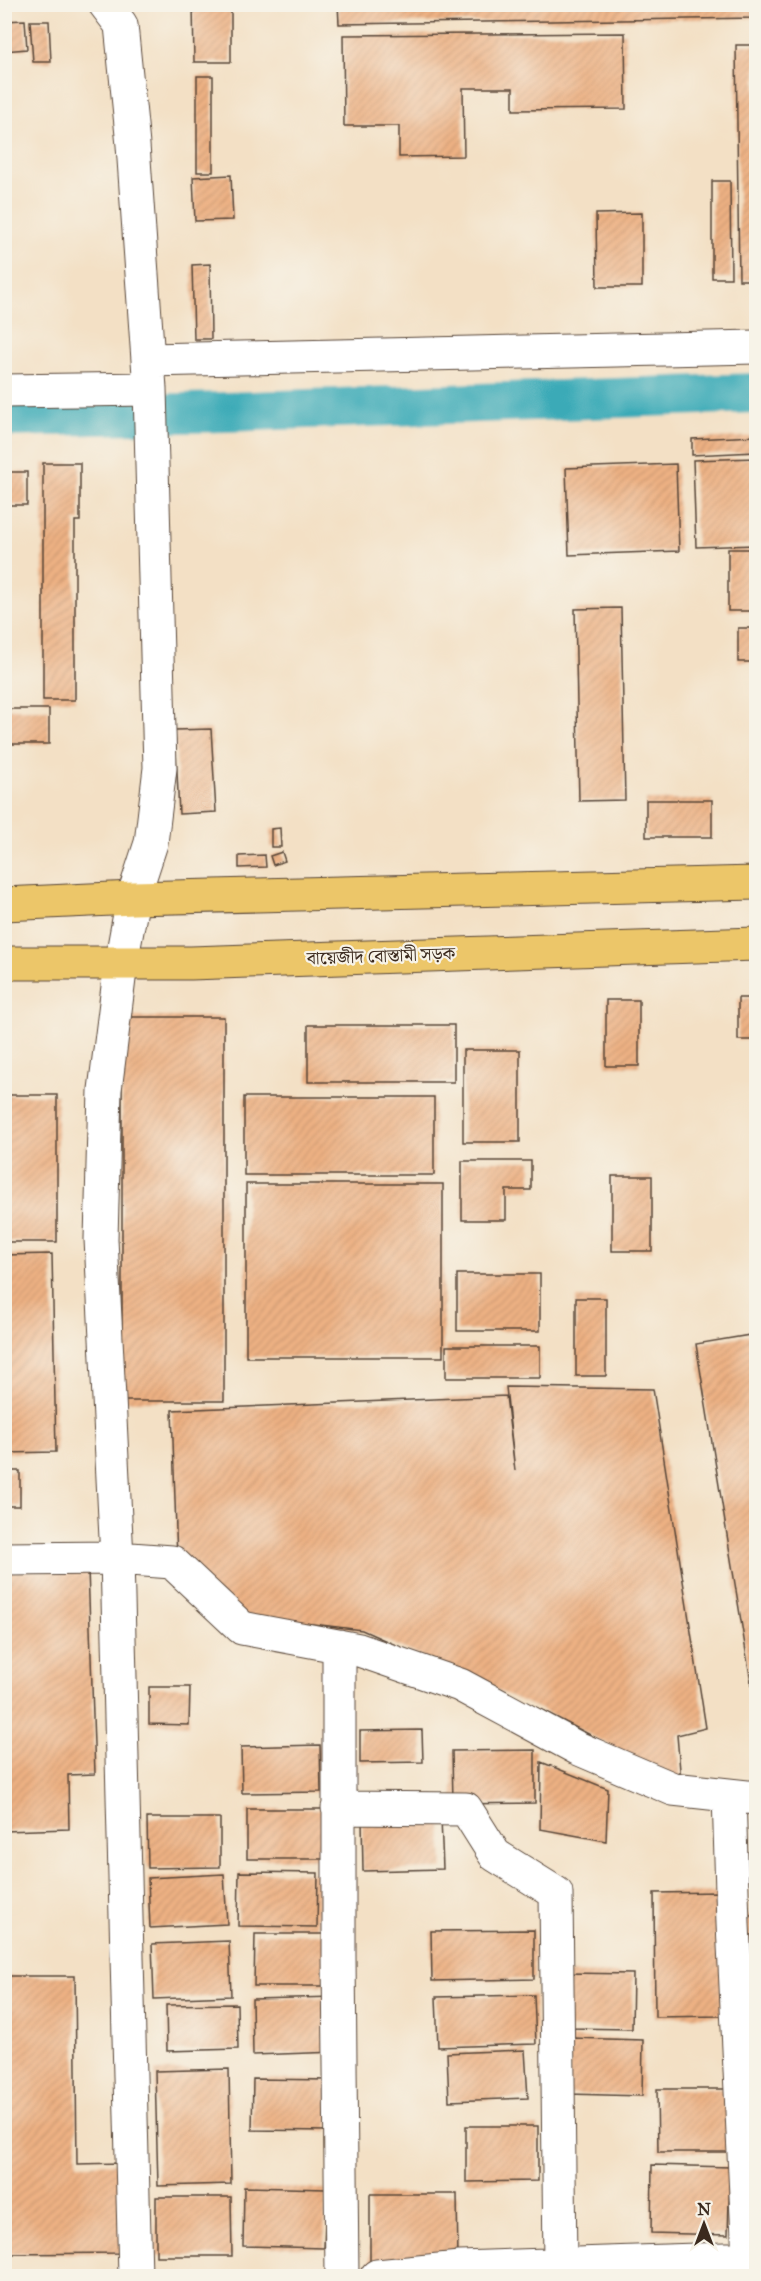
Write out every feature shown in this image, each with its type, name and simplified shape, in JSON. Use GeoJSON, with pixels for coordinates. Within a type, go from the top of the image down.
{"type":"FeatureCollection","features":[{"type":"Feature","properties":{"kind":"main road"},"geometry":{"type":"LineString","coordinates":[[4,903],[756,883]]}},
{"type":"Feature","properties":{"kind":"main road","name":"বায়েজীদ বোস্তামী সড়ক"},"geometry":{"type":"LineString","coordinates":[[4,963],[121,963],[756,944]]}},
{"type":"Feature","properties":{"kind":"street"},"geometry":{"type":"LineString","coordinates":[[105,4],[121,25],[133,146],[149,375],[160,768],[151,843],[133,898],[121,963],[105,1090],[101,1239],[117,1558],[135,2277]]}},
{"type":"Feature","properties":{"kind":"street"},"geometry":{"type":"LineString","coordinates":[[4,391],[149,375],[756,347]]}},
{"type":"Feature","properties":{"kind":"street"},"geometry":{"type":"LineString","coordinates":[[4,1559],[117,1558],[172,1562],[242,1628],[359,1650],[460,1685],[577,1748],[673,1789],[743,1796],[733,1924],[753,2258],[460,2268],[377,2277]]}},
{"type":"Feature","properties":{"kind":"street"},"geometry":{"type":"LineString","coordinates":[[339,1646],[342,2277]]}},
{"type":"Feature","properties":{"kind":"street"},"geometry":{"type":"LineString","coordinates":[[338,1808],[466,1809],[495,1855],[556,1893],[560,2265]]}},
{"type":"Feature","properties":{"kind":"building"},"geometry":{"type":"Polygon","coordinates":[[[193,4],[231,4],[231,62],[194,62],[193,4]]]}},
{"type":"Feature","properties":{"kind":"building"},"geometry":{"type":"Polygon","coordinates":[[[338,4],[756,4],[756,18],[339,24],[338,4]]]}},
{"type":"Feature","properties":{"kind":"building"},"geometry":{"type":"Polygon","coordinates":[[[25,20],[27,49],[4,51],[4,21],[25,20]]]}},
{"type":"Feature","properties":{"kind":"building"},"geometry":{"type":"Polygon","coordinates":[[[30,21],[49,21],[51,62],[33,62],[30,21]]]}},
{"type":"Feature","properties":{"kind":"building"},"geometry":{"type":"Polygon","coordinates":[[[625,33],[626,109],[513,110],[513,88],[463,88],[464,156],[399,157],[399,126],[344,126],[343,35],[625,33]]]}},
{"type":"Feature","properties":{"kind":"building"},"geometry":{"type":"Polygon","coordinates":[[[736,45],[756,45],[756,280],[739,280],[736,45]]]}},
{"type":"Feature","properties":{"kind":"building"},"geometry":{"type":"Polygon","coordinates":[[[197,76],[213,76],[213,172],[197,172],[197,76]]]}},
{"type":"Feature","properties":{"kind":"building"},"geometry":{"type":"Polygon","coordinates":[[[231,175],[233,220],[195,221],[193,177],[231,175]]]}},
{"type":"Feature","properties":{"kind":"building"},"geometry":{"type":"Polygon","coordinates":[[[712,181],[730,181],[731,278],[712,278],[712,181]]]}},
{"type":"Feature","properties":{"kind":"building"},"geometry":{"type":"Polygon","coordinates":[[[642,213],[642,287],[597,287],[596,214],[642,213]]]}},
{"type":"Feature","properties":{"kind":"building"},"geometry":{"type":"Polygon","coordinates":[[[210,264],[211,339],[194,339],[192,265],[210,264]]]}},
{"type":"Feature","properties":{"kind":"building"},"geometry":{"type":"Polygon","coordinates":[[[756,436],[756,452],[692,455],[692,439],[756,436]]]}},
{"type":"Feature","properties":{"kind":"building"},"geometry":{"type":"Polygon","coordinates":[[[756,458],[756,545],[696,547],[693,460],[756,458]]]}},
{"type":"Feature","properties":{"kind":"building"},"geometry":{"type":"Polygon","coordinates":[[[43,463],[80,463],[80,521],[75,521],[75,700],[43,700],[43,463]]]}},
{"type":"Feature","properties":{"kind":"building"},"geometry":{"type":"Polygon","coordinates":[[[676,464],[679,551],[569,555],[566,468],[676,464]]]}},
{"type":"Feature","properties":{"kind":"building"},"geometry":{"type":"Polygon","coordinates":[[[4,472],[27,472],[27,505],[4,505],[4,472]]]}},
{"type":"Feature","properties":{"kind":"building"},"geometry":{"type":"Polygon","coordinates":[[[728,549],[756,549],[756,611],[728,611],[728,549]]]}},
{"type":"Feature","properties":{"kind":"building"},"geometry":{"type":"Polygon","coordinates":[[[621,608],[625,800],[579,801],[575,609],[621,608]]]}},
{"type":"Feature","properties":{"kind":"building"},"geometry":{"type":"Polygon","coordinates":[[[738,628],[756,628],[756,662],[738,662],[738,628]]]}},
{"type":"Feature","properties":{"kind":"building"},"geometry":{"type":"Polygon","coordinates":[[[4,709],[49,709],[49,744],[4,744],[4,709]]]}},
{"type":"Feature","properties":{"kind":"building"},"geometry":{"type":"Polygon","coordinates":[[[211,729],[216,812],[179,814],[175,730],[211,729]]]}},
{"type":"Feature","properties":{"kind":"building"},"geometry":{"type":"Polygon","coordinates":[[[646,800],[712,800],[712,837],[646,837],[646,800]]]}},
{"type":"Feature","properties":{"kind":"building"},"geometry":{"type":"Polygon","coordinates":[[[280,828],[281,847],[271,847],[271,829],[280,828]]]}},
{"type":"Feature","properties":{"kind":"building"},"geometry":{"type":"Polygon","coordinates":[[[282,852],[285,861],[273,865],[270,856],[282,852]]]}},
{"type":"Feature","properties":{"kind":"building"},"geometry":{"type":"Polygon","coordinates":[[[265,855],[266,867],[239,868],[239,856],[265,855]]]}},
{"type":"Feature","properties":{"kind":"building"},"geometry":{"type":"Polygon","coordinates":[[[738,998],[756,998],[756,1040],[738,1040],[738,998]]]}},
{"type":"Feature","properties":{"kind":"building"},"geometry":{"type":"Polygon","coordinates":[[[606,1000],[639,1000],[639,1066],[606,1066],[606,1000]]]}},
{"type":"Feature","properties":{"kind":"building"},"geometry":{"type":"Polygon","coordinates":[[[122,1017],[224,1017],[224,1401],[122,1401],[122,1017]]]}},
{"type":"Feature","properties":{"kind":"building"},"geometry":{"type":"Polygon","coordinates":[[[308,1025],[454,1025],[454,1082],[308,1082],[308,1025]]]}},
{"type":"Feature","properties":{"kind":"building"},"geometry":{"type":"Polygon","coordinates":[[[463,1050],[520,1050],[520,1142],[463,1142],[463,1050]]]}},
{"type":"Feature","properties":{"kind":"building"},"geometry":{"type":"Polygon","coordinates":[[[4,1095],[57,1095],[57,1242],[4,1242],[4,1095]]]}},
{"type":"Feature","properties":{"kind":"building"},"geometry":{"type":"Polygon","coordinates":[[[244,1097],[434,1097],[434,1175],[244,1175],[244,1097]]]}},
{"type":"Feature","properties":{"kind":"building"},"geometry":{"type":"Polygon","coordinates":[[[462,1161],[531,1161],[531,1190],[506,1190],[506,1220],[462,1220],[462,1161]]]}},
{"type":"Feature","properties":{"kind":"building"},"geometry":{"type":"Polygon","coordinates":[[[612,1176],[652,1176],[652,1251],[612,1251],[612,1176]]]}},
{"type":"Feature","properties":{"kind":"building"},"geometry":{"type":"Polygon","coordinates":[[[246,1184],[443,1184],[443,1357],[246,1357],[246,1184]]]}},
{"type":"Feature","properties":{"kind":"building"},"geometry":{"type":"Polygon","coordinates":[[[52,1254],[56,1452],[4,1453],[4,1255],[52,1254]]]}},
{"type":"Feature","properties":{"kind":"building"},"geometry":{"type":"Polygon","coordinates":[[[457,1274],[540,1274],[540,1331],[457,1331],[457,1274]]]}},
{"type":"Feature","properties":{"kind":"building"},"geometry":{"type":"Polygon","coordinates":[[[576,1298],[606,1298],[606,1376],[576,1376],[576,1298]]]}},
{"type":"Feature","properties":{"kind":"building"},"geometry":{"type":"Polygon","coordinates":[[[756,1334],[756,1707],[755,1707],[696,1344],[756,1334]]]}},
{"type":"Feature","properties":{"kind":"building"},"geometry":{"type":"Polygon","coordinates":[[[446,1346],[540,1346],[540,1378],[446,1378],[446,1346]]]}},
{"type":"Feature","properties":{"kind":"building"},"geometry":{"type":"Polygon","coordinates":[[[506,1387],[653,1389],[706,1728],[677,1735],[681,1782],[544,1711],[362,1630],[238,1615],[177,1560],[172,1410],[506,1396],[515,1471],[506,1387]]]}},
{"type":"Feature","properties":{"kind":"building"},"geometry":{"type":"Polygon","coordinates":[[[4,1471],[20,1471],[20,1506],[4,1506],[4,1471]]]}},
{"type":"Feature","properties":{"kind":"building"},"geometry":{"type":"Polygon","coordinates":[[[88,1569],[95,1774],[68,1775],[69,1829],[4,1831],[4,1572],[88,1569]]]}},
{"type":"Feature","properties":{"kind":"building"},"geometry":{"type":"Polygon","coordinates":[[[149,1687],[190,1687],[189,1725],[149,1724],[149,1687]]]}},
{"type":"Feature","properties":{"kind":"building"},"geometry":{"type":"Polygon","coordinates":[[[422,1730],[423,1762],[360,1763],[360,1731],[422,1730]]]}},
{"type":"Feature","properties":{"kind":"building"},"geometry":{"type":"Polygon","coordinates":[[[320,1745],[321,1792],[242,1793],[241,1747],[320,1745]]]}},
{"type":"Feature","properties":{"kind":"building"},"geometry":{"type":"Polygon","coordinates":[[[535,1750],[535,1803],[453,1804],[452,1751],[535,1750]]]}},
{"type":"Feature","properties":{"kind":"building"},"geometry":{"type":"Polygon","coordinates":[[[541,1762],[608,1789],[606,1841],[540,1829],[541,1762]]]}},
{"type":"Feature","properties":{"kind":"building"},"geometry":{"type":"Polygon","coordinates":[[[247,1809],[324,1809],[324,1859],[247,1859],[247,1809]]]}},
{"type":"Feature","properties":{"kind":"building"},"geometry":{"type":"Polygon","coordinates":[[[147,1818],[220,1818],[220,1867],[148,1868],[147,1818]]]}},
{"type":"Feature","properties":{"kind":"building"},"geometry":{"type":"Polygon","coordinates":[[[441,1818],[443,1869],[363,1871],[362,1820],[441,1818]]]}},
{"type":"Feature","properties":{"kind":"building"},"geometry":{"type":"Polygon","coordinates":[[[239,1872],[318,1873],[317,1927],[238,1926],[239,1872]]]}},
{"type":"Feature","properties":{"kind":"building"},"geometry":{"type":"Polygon","coordinates":[[[224,1874],[227,1924],[150,1928],[148,1878],[224,1874]]]}},
{"type":"Feature","properties":{"kind":"building"},"geometry":{"type":"Polygon","coordinates":[[[720,1892],[722,2016],[655,2017],[654,1893],[720,1892]]]}},
{"type":"Feature","properties":{"kind":"building"},"geometry":{"type":"Polygon","coordinates":[[[742,1915],[756,1915],[756,1968],[742,1968],[742,1915]]]}},
{"type":"Feature","properties":{"kind":"building"},"geometry":{"type":"Polygon","coordinates":[[[534,1930],[534,1979],[432,1981],[431,1931],[534,1930]]]}},
{"type":"Feature","properties":{"kind":"building"},"geometry":{"type":"Polygon","coordinates":[[[255,1934],[330,1934],[330,1986],[254,1986],[255,1934]]]}},
{"type":"Feature","properties":{"kind":"building"},"geometry":{"type":"Polygon","coordinates":[[[229,1941],[231,1996],[154,1999],[152,1944],[229,1941]]]}},
{"type":"Feature","properties":{"kind":"building"},"geometry":{"type":"Polygon","coordinates":[[[567,1973],[633,1974],[632,2029],[567,2028],[567,1973]]]}},
{"type":"Feature","properties":{"kind":"building"},"geometry":{"type":"Polygon","coordinates":[[[4,1976],[75,1976],[77,2164],[122,2163],[123,2253],[4,2254],[4,1976]]]}},
{"type":"Feature","properties":{"kind":"building"},"geometry":{"type":"Polygon","coordinates":[[[756,1982],[756,2022],[745,2022],[744,1983],[756,1982]]]}},
{"type":"Feature","properties":{"kind":"building"},"geometry":{"type":"Polygon","coordinates":[[[534,1995],[536,2044],[438,2047],[436,1997],[534,1995]]]}},
{"type":"Feature","properties":{"kind":"building"},"geometry":{"type":"Polygon","coordinates":[[[336,1997],[337,2052],[253,2055],[252,1999],[336,1997]]]}},
{"type":"Feature","properties":{"kind":"building"},"geometry":{"type":"Polygon","coordinates":[[[237,2004],[238,2049],[167,2051],[166,2005],[237,2004]]]}},
{"type":"Feature","properties":{"kind":"building"},"geometry":{"type":"Polygon","coordinates":[[[570,2038],[643,2040],[642,2096],[569,2094],[570,2038]]]}},
{"type":"Feature","properties":{"kind":"building"},"geometry":{"type":"Polygon","coordinates":[[[525,2050],[528,2098],[449,2101],[447,2053],[525,2050]]]}},
{"type":"Feature","properties":{"kind":"building"},"geometry":{"type":"Polygon","coordinates":[[[229,2069],[231,2184],[158,2186],[155,2071],[229,2069]]]}},
{"type":"Feature","properties":{"kind":"building"},"geometry":{"type":"Polygon","coordinates":[[[253,2079],[330,2080],[328,2131],[252,2130],[253,2079]]]}},
{"type":"Feature","properties":{"kind":"building"},"geometry":{"type":"Polygon","coordinates":[[[657,2089],[729,2089],[729,2152],[658,2152],[657,2089]]]}},
{"type":"Feature","properties":{"kind":"building"},"geometry":{"type":"Polygon","coordinates":[[[466,2126],[538,2126],[538,2181],[466,2182],[466,2126]]]}},
{"type":"Feature","properties":{"kind":"building"},"geometry":{"type":"Polygon","coordinates":[[[652,2165],[730,2167],[728,2235],[651,2233],[652,2165]]]}},
{"type":"Feature","properties":{"kind":"building"},"geometry":{"type":"Polygon","coordinates":[[[244,2187],[326,2189],[324,2248],[243,2246],[244,2187]]]}},
{"type":"Feature","properties":{"kind":"building"},"geometry":{"type":"Polygon","coordinates":[[[370,2194],[457,2194],[458,2263],[370,2264],[370,2194]]]}},
{"type":"Feature","properties":{"kind":"building"},"geometry":{"type":"Polygon","coordinates":[[[156,2197],[231,2197],[232,2256],[156,2256],[156,2197]]]}},
{"type":"Feature","properties":{"kind":"waterway"},"geometry":{"type":"LineString","coordinates":[[4,417],[226,412],[756,393]]}}]}
